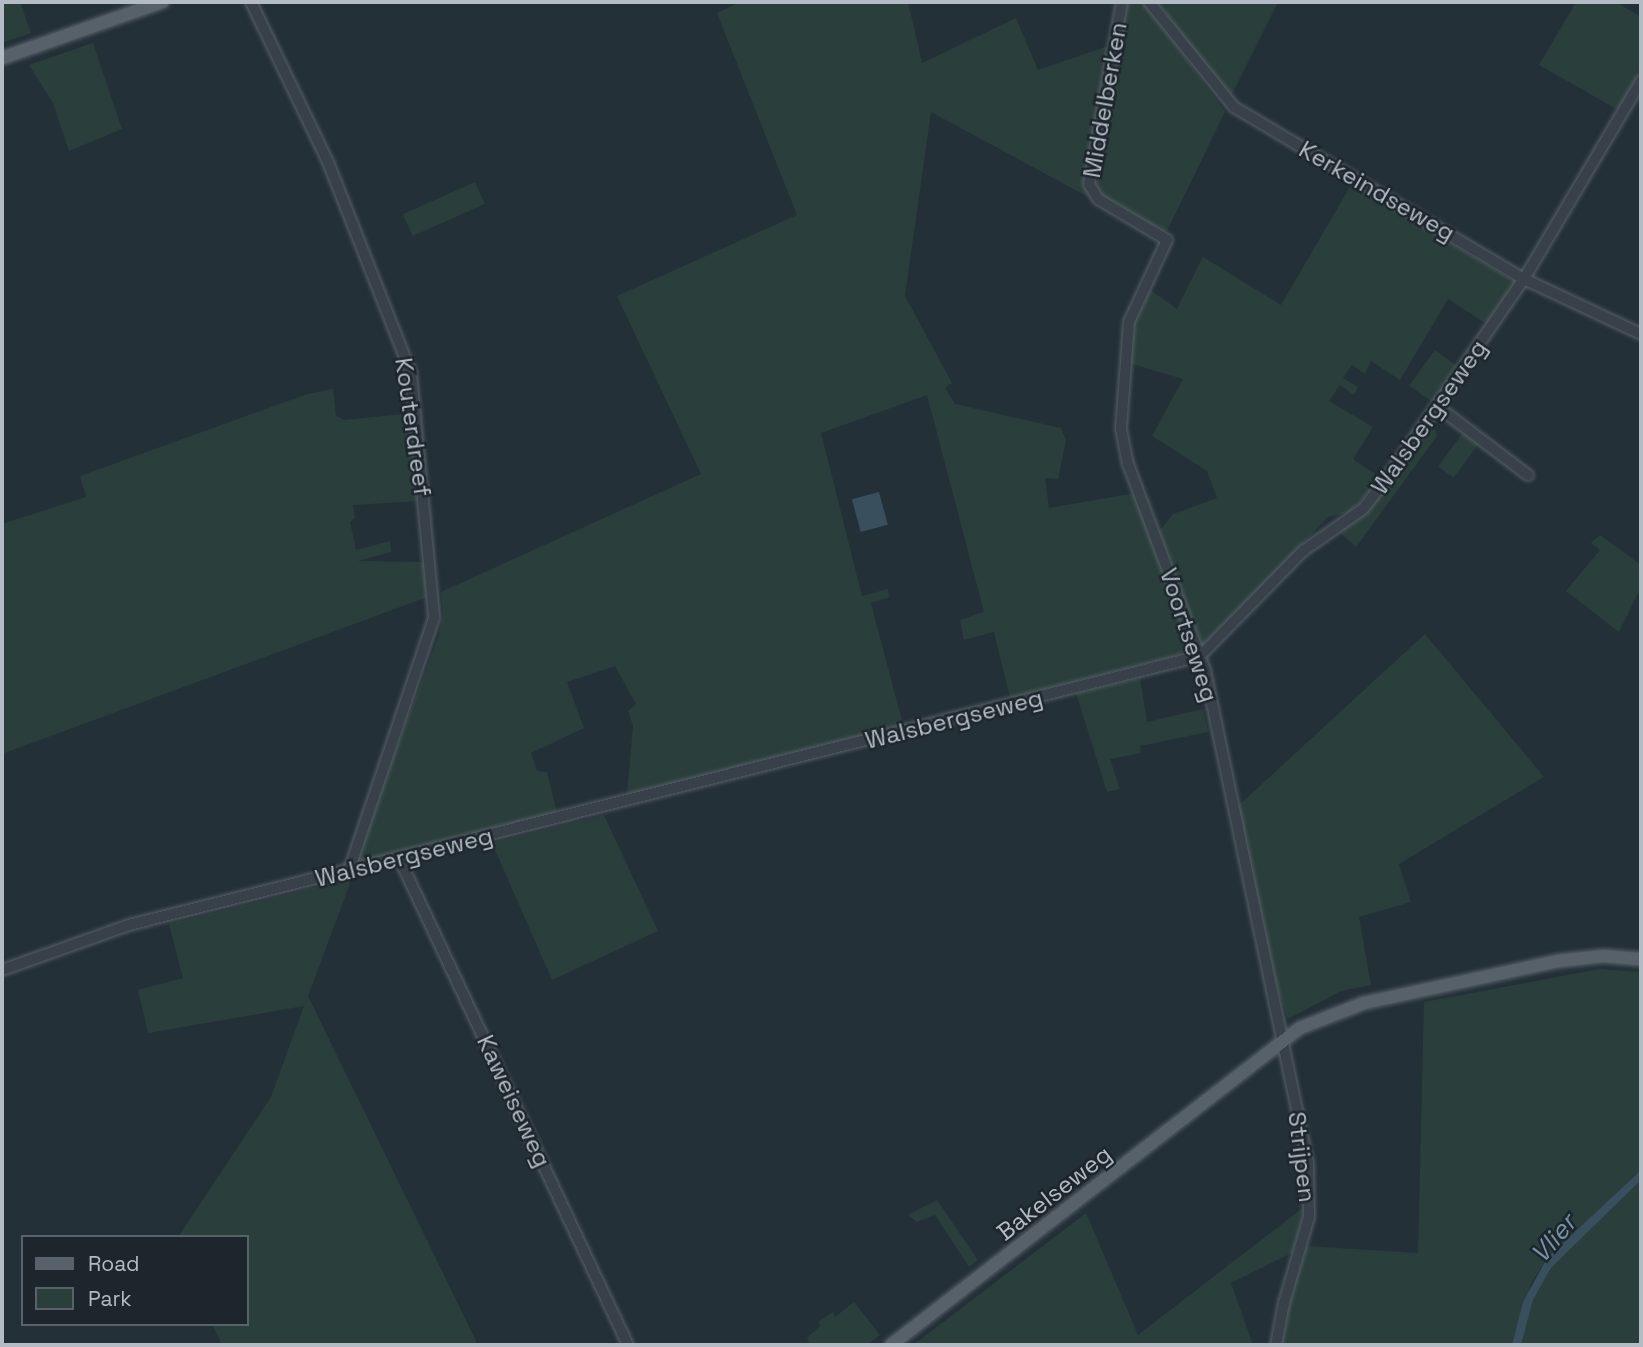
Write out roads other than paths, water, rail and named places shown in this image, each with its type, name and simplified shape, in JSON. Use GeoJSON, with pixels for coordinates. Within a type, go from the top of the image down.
{"type":"FeatureCollection","features":[{"type":"Feature","properties":{"kind":"main road"},"geometry":{"type":"LineString","coordinates":[[2,58],[162,2]]}},
{"type":"Feature","properties":{"kind":"main road","name":"Bakelseweg"},"geometry":{"type":"LineString","coordinates":[[891,1345],[1283,1044],[1336,1015],[1364,1003],[1558,961],[1604,956],[1641,959]]}},
{"type":"Feature","properties":{"kind":"street","name":"Kouterdreef"},"geometry":{"type":"LineString","coordinates":[[251,2],[328,162],[411,373],[434,618],[349,870]]}},
{"type":"Feature","properties":{"kind":"street","name":"Middelberken"},"geometry":{"type":"LineString","coordinates":[[1122,2],[1089,184],[1098,199],[1167,240]]}},
{"type":"Feature","properties":{"kind":"street","name":"Kerkeindseweg"},"geometry":{"type":"LineString","coordinates":[[1149,2],[1234,107],[1524,279],[1641,334]]}},
{"type":"Feature","properties":{"kind":"street","name":"Walsbergseweg"},"geometry":{"type":"LineString","coordinates":[[2,970],[129,925],[1200,656],[1303,551],[1363,509],[1438,407],[1524,279],[1641,81]]}},
{"type":"Feature","properties":{"kind":"street","name":"Voortseweg"},"geometry":{"type":"LineString","coordinates":[[1167,240],[1129,322],[1121,429],[1128,464],[1200,656],[1283,1044]]}},
{"type":"Feature","properties":{"kind":"street"},"geometry":{"type":"LineString","coordinates":[[1438,407],[1528,474]]}},
{"type":"Feature","properties":{"kind":"street","name":"Kaweiseweg"},"geometry":{"type":"LineString","coordinates":[[399,858],[628,1345]]}},
{"type":"Feature","properties":{"kind":"street","name":"Strijpen"},"geometry":{"type":"LineString","coordinates":[[1276,1345],[1283,1303],[1309,1217],[1308,1163],[1283,1044]]}},
{"type":"Feature","properties":{"kind":"water"},"geometry":{"type":"Polygon","coordinates":[[[879,492],[888,525],[861,532],[852,499],[879,492]]]}},
{"type":"Feature","properties":{"kind":"water"},"geometry":{"type":"Polygon","coordinates":[[[1641,1170],[1641,1180],[1551,1268],[1533,1300],[1521,1345],[1512,1345],[1523,1302],[1547,1258],[1641,1170]]]}},
{"type":"Feature","properties":{"kind":"water label","name":"Vlier"},"geometry":{"type":"Point","coordinates":[1554,1239]}}]}
